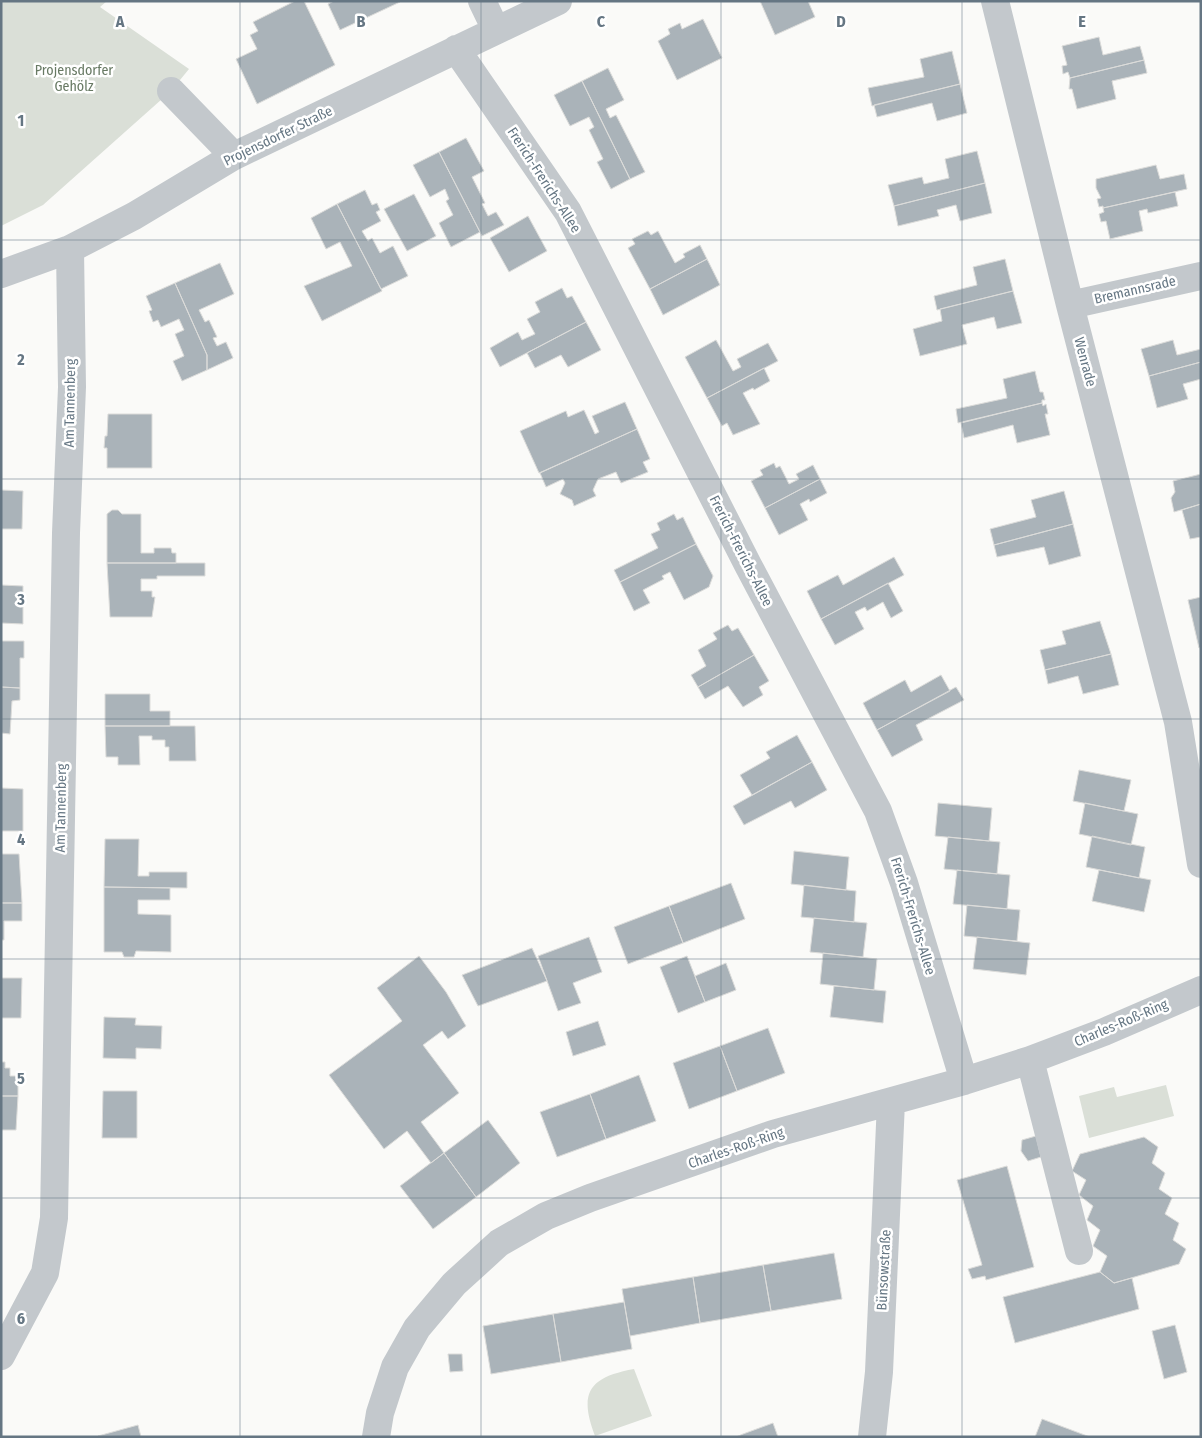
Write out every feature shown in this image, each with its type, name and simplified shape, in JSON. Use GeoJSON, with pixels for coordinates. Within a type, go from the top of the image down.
{"type":"FeatureCollection","features":[{"type":"Feature","properties":{"kind":"street"},"geometry":{"type":"LineString","coordinates":[[482,1],[496,30]]}},
{"type":"Feature","properties":{"kind":"street","name":"Projensdorfer Straße"},"geometry":{"type":"LineString","coordinates":[[1,274],[70,249],[134,216],[234,156],[558,1]]}},
{"type":"Feature","properties":{"kind":"street","name":"Wenrade"},"geometry":{"type":"LineString","coordinates":[[995,1],[1070,305],[1178,722],[1201,864]]}},
{"type":"Feature","properties":{"kind":"street","name":"Frerich-Frerichs-Allee"},"geometry":{"type":"LineString","coordinates":[[456,49],[568,212],[748,565],[878,811],[904,883],[964,1081]]}},
{"type":"Feature","properties":{"kind":"street"},"geometry":{"type":"LineString","coordinates":[[171,91],[234,156]]}},
{"type":"Feature","properties":{"kind":"street","name":"Am Tannenberg"},"geometry":{"type":"LineString","coordinates":[[1,1356],[45,1273],[54,1218],[66,533],[72,387],[70,249]]}},
{"type":"Feature","properties":{"kind":"street","name":"Bremannsrade"},"geometry":{"type":"LineString","coordinates":[[1070,305],[1201,276]]}},
{"type":"Feature","properties":{"kind":"street"},"geometry":{"type":"LineString","coordinates":[[1178,722],[1201,741]]}},
{"type":"Feature","properties":{"kind":"street","name":"Charles-Roß-Ring"},"geometry":{"type":"LineString","coordinates":[[376,1437],[380,1413],[395,1368],[417,1328],[454,1284],[499,1243],[546,1216],[590,1198],[773,1134],[964,1081],[1030,1060],[1104,1032],[1201,990]]}},
{"type":"Feature","properties":{"kind":"street"},"geometry":{"type":"LineString","coordinates":[[1030,1060],[1079,1251]]}},
{"type":"Feature","properties":{"kind":"street","name":"Bünsowstraße"},"geometry":{"type":"LineString","coordinates":[[872,1437],[879,1372],[891,1102]]}},
{"type":"Feature","properties":{"kind":"green space","name":"Projensdorfer Gehölz"},"geometry":{"type":"Polygon","coordinates":[[[1,1],[107,1],[100,7],[189,69],[171,91],[43,205],[1,226],[1,1]]]}},
{"type":"Feature","properties":{"kind":"green space"},"geometry":{"type":"Polygon","coordinates":[[[1166,1085],[1174,1116],[1089,1138],[1079,1096],[1114,1087],[1117,1097],[1166,1085]]]}},
{"type":"Feature","properties":{"kind":"green space"},"geometry":{"type":"Polygon","coordinates":[[[634,1369],[652,1416],[595,1436],[588,1408],[588,1398],[592,1389],[598,1382],[607,1377],[634,1369]]]}},
{"type":"Feature","properties":{"kind":"building"},"geometry":{"type":"Polygon","coordinates":[[[295,1],[304,1],[335,65],[257,104],[236,59],[257,49],[250,35],[258,31],[253,22],[295,1]]]}},
{"type":"Feature","properties":{"kind":"building"},"geometry":{"type":"Polygon","coordinates":[[[334,1],[400,2],[340,30],[328,4],[334,1]]]}},
{"type":"Feature","properties":{"kind":"building"},"geometry":{"type":"Polygon","coordinates":[[[760,1],[808,1],[815,17],[775,35],[760,1]]]}},
{"type":"Feature","properties":{"kind":"building"},"geometry":{"type":"Polygon","coordinates":[[[703,19],[722,58],[677,80],[658,41],[670,34],[668,29],[680,23],[682,29],[703,19]]]}},
{"type":"Feature","properties":{"kind":"building"},"geometry":{"type":"Polygon","coordinates":[[[1099,37],[1103,55],[1140,46],[1144,60],[1070,78],[1068,72],[1063,74],[1062,66],[1067,65],[1062,46],[1099,37]]]}},
{"type":"Feature","properties":{"kind":"building"},"geometry":{"type":"Polygon","coordinates":[[[952,51],[960,84],[872,106],[868,88],[924,77],[920,59],[952,51]]]}},
{"type":"Feature","properties":{"kind":"building"},"geometry":{"type":"Polygon","coordinates":[[[1144,60],[1147,73],[1112,81],[1116,99],[1077,109],[1072,89],[1069,89],[1070,78],[1144,60]]]}},
{"type":"Feature","properties":{"kind":"building"},"geometry":{"type":"Polygon","coordinates":[[[608,68],[624,100],[606,109],[610,118],[616,115],[645,172],[630,179],[582,81],[608,68]]]}},
{"type":"Feature","properties":{"kind":"building"},"geometry":{"type":"Polygon","coordinates":[[[582,81],[630,179],[611,189],[597,162],[603,159],[589,130],[594,127],[589,117],[570,126],[554,95],[582,81]]]}},
{"type":"Feature","properties":{"kind":"building"},"geometry":{"type":"Polygon","coordinates":[[[960,84],[967,113],[937,121],[932,103],[877,117],[874,105],[960,84]]]}},
{"type":"Feature","properties":{"kind":"building"},"geometry":{"type":"Polygon","coordinates":[[[466,138],[484,171],[472,177],[485,203],[482,204],[488,216],[496,212],[504,225],[482,236],[439,152],[466,138]]]}},
{"type":"Feature","properties":{"kind":"building"},"geometry":{"type":"Polygon","coordinates":[[[977,151],[985,183],[894,206],[888,185],[922,177],[924,184],[949,178],[945,159],[977,151]]]}},
{"type":"Feature","properties":{"kind":"building"},"geometry":{"type":"Polygon","coordinates":[[[439,152],[480,232],[451,247],[439,223],[453,215],[446,201],[449,199],[445,189],[430,197],[413,165],[439,152]]]}},
{"type":"Feature","properties":{"kind":"building"},"geometry":{"type":"Polygon","coordinates":[[[1156,165],[1160,179],[1184,174],[1187,189],[1103,208],[1103,206],[1099,207],[1097,199],[1101,198],[1096,188],[1096,179],[1156,165]]]}},
{"type":"Feature","properties":{"kind":"building"},"geometry":{"type":"Polygon","coordinates":[[[985,183],[992,213],[960,221],[956,205],[937,210],[939,216],[898,226],[894,206],[985,183]]]}},
{"type":"Feature","properties":{"kind":"building"},"geometry":{"type":"Polygon","coordinates":[[[365,190],[372,205],[377,203],[380,210],[376,212],[381,221],[362,231],[368,241],[372,238],[380,253],[393,246],[408,276],[381,289],[337,204],[365,190]]]}},
{"type":"Feature","properties":{"kind":"building"},"geometry":{"type":"Polygon","coordinates":[[[1175,192],[1178,206],[1148,213],[1147,209],[1139,211],[1143,231],[1110,239],[1106,221],[1101,222],[1099,214],[1104,212],[1103,208],[1175,192]]]}},
{"type":"Feature","properties":{"kind":"building"},"geometry":{"type":"Polygon","coordinates":[[[414,194],[436,236],[407,251],[384,209],[414,194]]]}},
{"type":"Feature","properties":{"kind":"building"},"geometry":{"type":"Polygon","coordinates":[[[337,204],[382,291],[322,321],[304,286],[352,266],[340,242],[326,249],[311,218],[337,204]]]}},
{"type":"Feature","properties":{"kind":"building"},"geometry":{"type":"Polygon","coordinates":[[[528,216],[547,251],[509,272],[490,238],[528,216]]]}},
{"type":"Feature","properties":{"kind":"building"},"geometry":{"type":"Polygon","coordinates":[[[648,231],[651,235],[658,231],[675,263],[685,257],[683,254],[700,245],[707,259],[650,289],[628,248],[635,244],[632,239],[648,231]]]}},
{"type":"Feature","properties":{"kind":"building"},"geometry":{"type":"Polygon","coordinates":[[[707,259],[720,285],[663,315],[650,289],[707,259]]]}},
{"type":"Feature","properties":{"kind":"building"},"geometry":{"type":"Polygon","coordinates":[[[1005,259],[1013,291],[937,310],[934,296],[977,285],[973,267],[1005,259]]]}},
{"type":"Feature","properties":{"kind":"building"},"geometry":{"type":"Polygon","coordinates":[[[220,263],[234,294],[199,310],[205,322],[209,320],[217,337],[213,338],[217,346],[226,342],[233,358],[207,370],[207,355],[175,283],[220,263]]]}},
{"type":"Feature","properties":{"kind":"building"},"geometry":{"type":"Polygon","coordinates":[[[175,283],[207,355],[207,370],[182,381],[173,361],[184,356],[175,334],[184,330],[179,319],[161,327],[158,320],[153,322],[149,311],[152,310],[146,296],[175,283]]]}},
{"type":"Feature","properties":{"kind":"building"},"geometry":{"type":"Polygon","coordinates":[[[562,288],[567,298],[572,296],[586,322],[500,367],[490,348],[518,332],[522,340],[535,334],[527,319],[540,312],[535,302],[562,288]]]}},
{"type":"Feature","properties":{"kind":"building"},"geometry":{"type":"Polygon","coordinates":[[[1013,291],[1022,323],[997,329],[994,317],[962,325],[967,344],[920,356],[913,329],[942,321],[940,309],[1013,291]]]}},
{"type":"Feature","properties":{"kind":"building"},"geometry":{"type":"Polygon","coordinates":[[[586,322],[601,350],[568,367],[561,355],[535,368],[527,353],[586,322]]]}},
{"type":"Feature","properties":{"kind":"building"},"geometry":{"type":"Polygon","coordinates":[[[716,340],[733,371],[741,367],[737,359],[768,343],[778,361],[707,398],[685,357],[716,340]]]}},
{"type":"Feature","properties":{"kind":"building"},"geometry":{"type":"Polygon","coordinates":[[[1173,340],[1177,355],[1201,349],[1201,362],[1149,376],[1141,349],[1173,340]]]}},
{"type":"Feature","properties":{"kind":"building"},"geometry":{"type":"Polygon","coordinates":[[[1201,362],[1201,379],[1183,384],[1188,399],[1157,408],[1149,376],[1201,362]]]}},
{"type":"Feature","properties":{"kind":"building"},"geometry":{"type":"Polygon","coordinates":[[[764,368],[770,381],[754,390],[753,388],[743,393],[760,424],[733,435],[727,423],[722,426],[707,398],[764,368]]]}},
{"type":"Feature","properties":{"kind":"building"},"geometry":{"type":"Polygon","coordinates":[[[1035,371],[1040,392],[1043,392],[1045,400],[1042,400],[1042,403],[958,423],[956,409],[1007,398],[1003,379],[1035,371]]]}},
{"type":"Feature","properties":{"kind":"building"},"geometry":{"type":"Polygon","coordinates":[[[625,402],[637,429],[539,473],[520,431],[566,411],[568,417],[584,410],[595,434],[599,432],[592,416],[625,402]]]}},
{"type":"Feature","properties":{"kind":"building"},"geometry":{"type":"Polygon","coordinates":[[[1042,403],[1043,406],[1046,404],[1048,414],[1045,414],[1050,435],[1017,443],[1013,425],[964,438],[961,423],[1042,403]]]}},
{"type":"Feature","properties":{"kind":"building"},"geometry":{"type":"Polygon","coordinates":[[[108,414],[152,414],[152,468],[107,468],[107,448],[104,448],[105,436],[107,436],[108,414]]]}},
{"type":"Feature","properties":{"kind":"building"},"geometry":{"type":"Polygon","coordinates":[[[637,429],[650,459],[643,462],[648,472],[621,483],[616,472],[598,479],[593,490],[596,496],[574,506],[572,500],[560,494],[565,483],[563,479],[546,487],[540,473],[637,429]]]}},
{"type":"Feature","properties":{"kind":"building"},"geometry":{"type":"Polygon","coordinates":[[[774,463],[776,468],[780,466],[789,484],[799,479],[796,474],[813,465],[820,479],[765,508],[751,481],[763,475],[760,470],[774,463]]]}},
{"type":"Feature","properties":{"kind":"building"},"geometry":{"type":"Polygon","coordinates":[[[1201,474],[1201,504],[1174,512],[1171,498],[1175,492],[1173,481],[1201,474]]]}},
{"type":"Feature","properties":{"kind":"building"},"geometry":{"type":"Polygon","coordinates":[[[820,479],[827,493],[810,502],[809,499],[800,504],[808,520],[779,535],[765,508],[820,479]]]}},
{"type":"Feature","properties":{"kind":"building"},"geometry":{"type":"Polygon","coordinates":[[[1,490],[23,491],[22,529],[1,529],[1,490]]]}},
{"type":"Feature","properties":{"kind":"building"},"geometry":{"type":"Polygon","coordinates":[[[1064,491],[1073,524],[994,545],[990,529],[1036,517],[1031,500],[1064,491]]]}},
{"type":"Feature","properties":{"kind":"building"},"geometry":{"type":"Polygon","coordinates":[[[1201,504],[1201,537],[1190,539],[1182,510],[1201,504]]]}},
{"type":"Feature","properties":{"kind":"building"},"geometry":{"type":"Polygon","coordinates":[[[112,510],[118,510],[122,514],[141,514],[141,553],[154,553],[154,548],[171,548],[172,553],[176,553],[176,563],[107,563],[107,514],[112,510]]]}},
{"type":"Feature","properties":{"kind":"building"},"geometry":{"type":"Polygon","coordinates":[[[674,514],[677,520],[683,517],[696,544],[620,582],[614,570],[658,548],[651,534],[660,530],[657,523],[674,514]]]}},
{"type":"Feature","properties":{"kind":"building"},"geometry":{"type":"Polygon","coordinates":[[[1073,524],[1081,556],[1049,565],[1044,547],[997,557],[994,545],[1073,524]]]}},
{"type":"Feature","properties":{"kind":"building"},"geometry":{"type":"Polygon","coordinates":[[[696,544],[713,576],[709,587],[684,600],[670,572],[662,576],[664,579],[643,590],[650,603],[634,611],[620,582],[696,544]]]}},
{"type":"Feature","properties":{"kind":"building"},"geometry":{"type":"Polygon","coordinates":[[[894,557],[904,575],[821,619],[807,591],[838,575],[843,585],[894,557]]]}},
{"type":"Feature","properties":{"kind":"building"},"geometry":{"type":"Polygon","coordinates":[[[107,563],[205,563],[205,576],[157,576],[157,579],[141,579],[141,591],[152,591],[152,597],[155,597],[152,617],[110,617],[107,563]]]}},
{"type":"Feature","properties":{"kind":"building"},"geometry":{"type":"Polygon","coordinates":[[[888,583],[903,611],[891,618],[883,602],[867,611],[865,607],[855,612],[864,629],[835,645],[821,619],[888,583]]]}},
{"type":"Feature","properties":{"kind":"building"},"geometry":{"type":"Polygon","coordinates":[[[1,585],[23,586],[23,624],[1,623],[1,585]]]}},
{"type":"Feature","properties":{"kind":"building"},"geometry":{"type":"Polygon","coordinates":[[[1201,597],[1201,647],[1199,648],[1188,600],[1201,597]]]}},
{"type":"Feature","properties":{"kind":"building"},"geometry":{"type":"Polygon","coordinates":[[[1100,621],[1111,654],[1045,670],[1040,650],[1066,644],[1062,631],[1100,621]]]}},
{"type":"Feature","properties":{"kind":"building"},"geometry":{"type":"Polygon","coordinates":[[[728,625],[732,631],[738,628],[754,655],[698,687],[691,675],[706,666],[698,650],[717,639],[713,633],[728,625]]]}},
{"type":"Feature","properties":{"kind":"building"},"geometry":{"type":"Polygon","coordinates":[[[1,641],[24,641],[24,658],[20,658],[20,688],[1,687],[1,641]]]}},
{"type":"Feature","properties":{"kind":"building"},"geometry":{"type":"Polygon","coordinates":[[[1111,654],[1119,685],[1083,694],[1078,676],[1048,684],[1045,670],[1111,654]]]}},
{"type":"Feature","properties":{"kind":"building"},"geometry":{"type":"Polygon","coordinates":[[[754,655],[769,681],[759,687],[763,695],[743,707],[728,686],[705,699],[698,687],[754,655]]]}},
{"type":"Feature","properties":{"kind":"building"},"geometry":{"type":"Polygon","coordinates":[[[941,675],[950,691],[877,730],[863,703],[905,680],[911,692],[941,675]]]}},
{"type":"Feature","properties":{"kind":"building"},"geometry":{"type":"Polygon","coordinates":[[[1,687],[20,688],[20,700],[12,701],[10,734],[1,733],[1,687]]]}},
{"type":"Feature","properties":{"kind":"building"},"geometry":{"type":"Polygon","coordinates":[[[956,687],[964,700],[916,725],[923,740],[892,757],[877,730],[956,687]]]}},
{"type":"Feature","properties":{"kind":"building"},"geometry":{"type":"Polygon","coordinates":[[[105,694],[150,694],[150,711],[170,711],[170,726],[105,726],[105,694]]]}},
{"type":"Feature","properties":{"kind":"building"},"geometry":{"type":"Polygon","coordinates":[[[105,726],[195,726],[196,761],[169,761],[169,747],[165,747],[165,740],[152,740],[152,736],[139,736],[140,765],[118,765],[118,757],[106,757],[105,726]]]}},
{"type":"Feature","properties":{"kind":"building"},"geometry":{"type":"Polygon","coordinates":[[[797,735],[812,762],[752,795],[740,775],[770,758],[766,752],[797,735]]]}},
{"type":"Feature","properties":{"kind":"building"},"geometry":{"type":"Polygon","coordinates":[[[812,762],[827,790],[795,808],[791,801],[744,825],[733,806],[812,762]]]}},
{"type":"Feature","properties":{"kind":"building"},"geometry":{"type":"Polygon","coordinates":[[[1079,770],[1131,780],[1124,811],[1073,801],[1079,770]]]}},
{"type":"Feature","properties":{"kind":"building"},"geometry":{"type":"Polygon","coordinates":[[[1,788],[23,789],[23,831],[1,831],[1,788]]]}},
{"type":"Feature","properties":{"kind":"building"},"geometry":{"type":"Polygon","coordinates":[[[938,803],[992,808],[989,841],[935,836],[938,803]]]}},
{"type":"Feature","properties":{"kind":"building"},"geometry":{"type":"Polygon","coordinates":[[[1085,803],[1138,814],[1131,845],[1079,834],[1085,803]]]}},
{"type":"Feature","properties":{"kind":"building"},"geometry":{"type":"Polygon","coordinates":[[[1092,836],[1145,847],[1139,878],[1086,867],[1092,836]]]}},
{"type":"Feature","properties":{"kind":"building"},"geometry":{"type":"Polygon","coordinates":[[[948,837],[1000,842],[997,874],[944,869],[948,837]]]}},
{"type":"Feature","properties":{"kind":"building"},"geometry":{"type":"Polygon","coordinates":[[[105,839],[139,839],[138,876],[149,876],[149,872],[187,872],[187,888],[104,887],[105,839]]]}},
{"type":"Feature","properties":{"kind":"building"},"geometry":{"type":"Polygon","coordinates":[[[794,851],[849,857],[846,890],[791,884],[794,851]]]}},
{"type":"Feature","properties":{"kind":"building"},"geometry":{"type":"Polygon","coordinates":[[[1,854],[19,854],[22,903],[1,903],[1,854]]]}},
{"type":"Feature","properties":{"kind":"building"},"geometry":{"type":"Polygon","coordinates":[[[957,870],[1010,875],[1007,909],[953,904],[957,870]]]}},
{"type":"Feature","properties":{"kind":"building"},"geometry":{"type":"Polygon","coordinates":[[[1099,870],[1151,880],[1144,912],[1092,901],[1099,870]]]}},
{"type":"Feature","properties":{"kind":"building"},"geometry":{"type":"Polygon","coordinates":[[[731,883],[745,919],[683,943],[669,906],[731,883]]]}},
{"type":"Feature","properties":{"kind":"building"},"geometry":{"type":"Polygon","coordinates":[[[804,885],[856,891],[854,922],[801,917],[804,885]]]}},
{"type":"Feature","properties":{"kind":"building"},"geometry":{"type":"Polygon","coordinates":[[[104,887],[170,888],[170,900],[138,900],[138,914],[171,915],[171,952],[136,951],[134,957],[124,957],[122,952],[104,952],[104,887]]]}},
{"type":"Feature","properties":{"kind":"building"},"geometry":{"type":"Polygon","coordinates":[[[1,903],[22,903],[22,921],[4,921],[4,940],[1,940],[1,903]]]}},
{"type":"Feature","properties":{"kind":"building"},"geometry":{"type":"Polygon","coordinates":[[[967,905],[1020,910],[1017,941],[964,936],[967,905]]]}},
{"type":"Feature","properties":{"kind":"building"},"geometry":{"type":"Polygon","coordinates":[[[669,906],[683,943],[628,964],[614,927],[669,906]]]}},
{"type":"Feature","properties":{"kind":"building"},"geometry":{"type":"Polygon","coordinates":[[[814,918],[867,923],[863,957],[810,952],[814,918]]]}},
{"type":"Feature","properties":{"kind":"building"},"geometry":{"type":"Polygon","coordinates":[[[589,937],[602,972],[573,983],[581,1003],[558,1011],[538,956],[589,937]]]}},
{"type":"Feature","properties":{"kind":"building"},"geometry":{"type":"Polygon","coordinates":[[[977,937],[1030,943],[1026,975],[973,969],[977,937]]]}},
{"type":"Feature","properties":{"kind":"building"},"geometry":{"type":"Polygon","coordinates":[[[532,948],[547,981],[478,1006],[462,975],[532,948]]]}},
{"type":"Feature","properties":{"kind":"building"},"geometry":{"type":"Polygon","coordinates":[[[823,953],[877,959],[874,990],[820,984],[823,953]]]}},
{"type":"Feature","properties":{"kind":"building"},"geometry":{"type":"Polygon","coordinates":[[[419,956],[446,992],[466,1026],[448,1039],[442,1031],[423,1045],[459,1093],[421,1122],[444,1153],[431,1163],[407,1131],[384,1149],[329,1075],[402,1021],[377,988],[419,956]]]}},
{"type":"Feature","properties":{"kind":"building"},"geometry":{"type":"Polygon","coordinates":[[[687,956],[705,1002],[678,1013],[660,967],[687,956]]]}},
{"type":"Feature","properties":{"kind":"building"},"geometry":{"type":"Polygon","coordinates":[[[726,963],[736,990],[705,1002],[695,976],[726,963]]]}},
{"type":"Feature","properties":{"kind":"building"},"geometry":{"type":"Polygon","coordinates":[[[1,978],[22,978],[21,1018],[1,1018],[1,978]]]}},
{"type":"Feature","properties":{"kind":"building"},"geometry":{"type":"Polygon","coordinates":[[[834,986],[886,991],[883,1023],[830,1017],[834,986]]]}},
{"type":"Feature","properties":{"kind":"building"},"geometry":{"type":"Polygon","coordinates":[[[104,1017],[136,1018],[135,1025],[162,1026],[161,1049],[136,1048],[136,1059],[103,1058],[104,1017]]]}},
{"type":"Feature","properties":{"kind":"building"},"geometry":{"type":"Polygon","coordinates":[[[598,1021],[606,1045],[573,1056],[566,1032],[598,1021]]]}},
{"type":"Feature","properties":{"kind":"building"},"geometry":{"type":"Polygon","coordinates":[[[768,1028],[785,1073],[737,1091],[720,1046],[768,1028]]]}},
{"type":"Feature","properties":{"kind":"building"},"geometry":{"type":"Polygon","coordinates":[[[720,1046],[737,1091],[689,1109],[673,1063],[720,1046]]]}},
{"type":"Feature","properties":{"kind":"building"},"geometry":{"type":"Polygon","coordinates":[[[1,1062],[5,1062],[5,1068],[10,1068],[10,1076],[18,1076],[18,1096],[1,1096],[1,1062]]]}},
{"type":"Feature","properties":{"kind":"building"},"geometry":{"type":"Polygon","coordinates":[[[639,1075],[656,1121],[606,1139],[590,1094],[639,1075]]]}},
{"type":"Feature","properties":{"kind":"building"},"geometry":{"type":"Polygon","coordinates":[[[103,1091],[137,1091],[137,1138],[102,1138],[103,1091]]]}},
{"type":"Feature","properties":{"kind":"building"},"geometry":{"type":"Polygon","coordinates":[[[590,1094],[606,1139],[557,1157],[540,1112],[590,1094]]]}},
{"type":"Feature","properties":{"kind":"building"},"geometry":{"type":"Polygon","coordinates":[[[1,1096],[18,1096],[16,1130],[1,1130],[1,1096]]]}},
{"type":"Feature","properties":{"kind":"building"},"geometry":{"type":"Polygon","coordinates":[[[488,1120],[520,1163],[476,1197],[444,1153],[488,1120]]]}},
{"type":"Feature","properties":{"kind":"building"},"geometry":{"type":"Polygon","coordinates":[[[1036,1136],[1041,1157],[1028,1161],[1021,1151],[1022,1140],[1036,1136]]]}},
{"type":"Feature","properties":{"kind":"building"},"geometry":{"type":"Polygon","coordinates":[[[1144,1137],[1158,1147],[1152,1163],[1165,1173],[1159,1189],[1172,1198],[1165,1214],[1179,1223],[1173,1240],[1186,1249],[1179,1264],[1114,1283],[1100,1272],[1107,1256],[1093,1246],[1100,1230],[1087,1220],[1093,1206],[1079,1195],[1086,1180],[1072,1171],[1080,1154],[1144,1137]]]}},
{"type":"Feature","properties":{"kind":"building"},"geometry":{"type":"Polygon","coordinates":[[[444,1153],[476,1197],[433,1229],[400,1186],[444,1153]]]}},
{"type":"Feature","properties":{"kind":"building"},"geometry":{"type":"Polygon","coordinates":[[[1007,1166],[1034,1267],[986,1280],[985,1276],[972,1279],[968,1269],[982,1265],[957,1180],[1007,1166]]]}},
{"type":"Feature","properties":{"kind":"building"},"geometry":{"type":"Polygon","coordinates":[[[834,1253],[842,1299],[771,1311],[763,1265],[834,1253]]]}},
{"type":"Feature","properties":{"kind":"building"},"geometry":{"type":"Polygon","coordinates":[[[763,1265],[771,1311],[700,1323],[693,1277],[763,1265]]]}},
{"type":"Feature","properties":{"kind":"building"},"geometry":{"type":"Polygon","coordinates":[[[1100,1272],[1114,1283],[1132,1278],[1139,1309],[1015,1343],[1003,1297],[1100,1272]]]}},
{"type":"Feature","properties":{"kind":"building"},"geometry":{"type":"Polygon","coordinates":[[[693,1277],[700,1323],[630,1336],[622,1289],[693,1277]]]}},
{"type":"Feature","properties":{"kind":"building"},"geometry":{"type":"Polygon","coordinates":[[[624,1302],[632,1349],[561,1362],[553,1314],[624,1302]]]}},
{"type":"Feature","properties":{"kind":"building"},"geometry":{"type":"Polygon","coordinates":[[[553,1314],[561,1362],[491,1374],[483,1326],[553,1314]]]}},
{"type":"Feature","properties":{"kind":"building"},"geometry":{"type":"Polygon","coordinates":[[[1175,1325],[1187,1372],[1164,1379],[1152,1331],[1175,1325]]]}},
{"type":"Feature","properties":{"kind":"building"},"geometry":{"type":"Polygon","coordinates":[[[448,1354],[462,1354],[463,1371],[450,1372],[448,1354]]]}},
{"type":"Feature","properties":{"kind":"building"},"geometry":{"type":"Polygon","coordinates":[[[1042,1419],[1090,1437],[1035,1437],[1042,1419]]]}},
{"type":"Feature","properties":{"kind":"building"},"geometry":{"type":"Polygon","coordinates":[[[773,1423],[778,1437],[736,1437],[743,1434],[773,1423]]]}},
{"type":"Feature","properties":{"kind":"building"},"geometry":{"type":"Polygon","coordinates":[[[138,1425],[141,1437],[98,1436],[138,1425]]]}}]}
